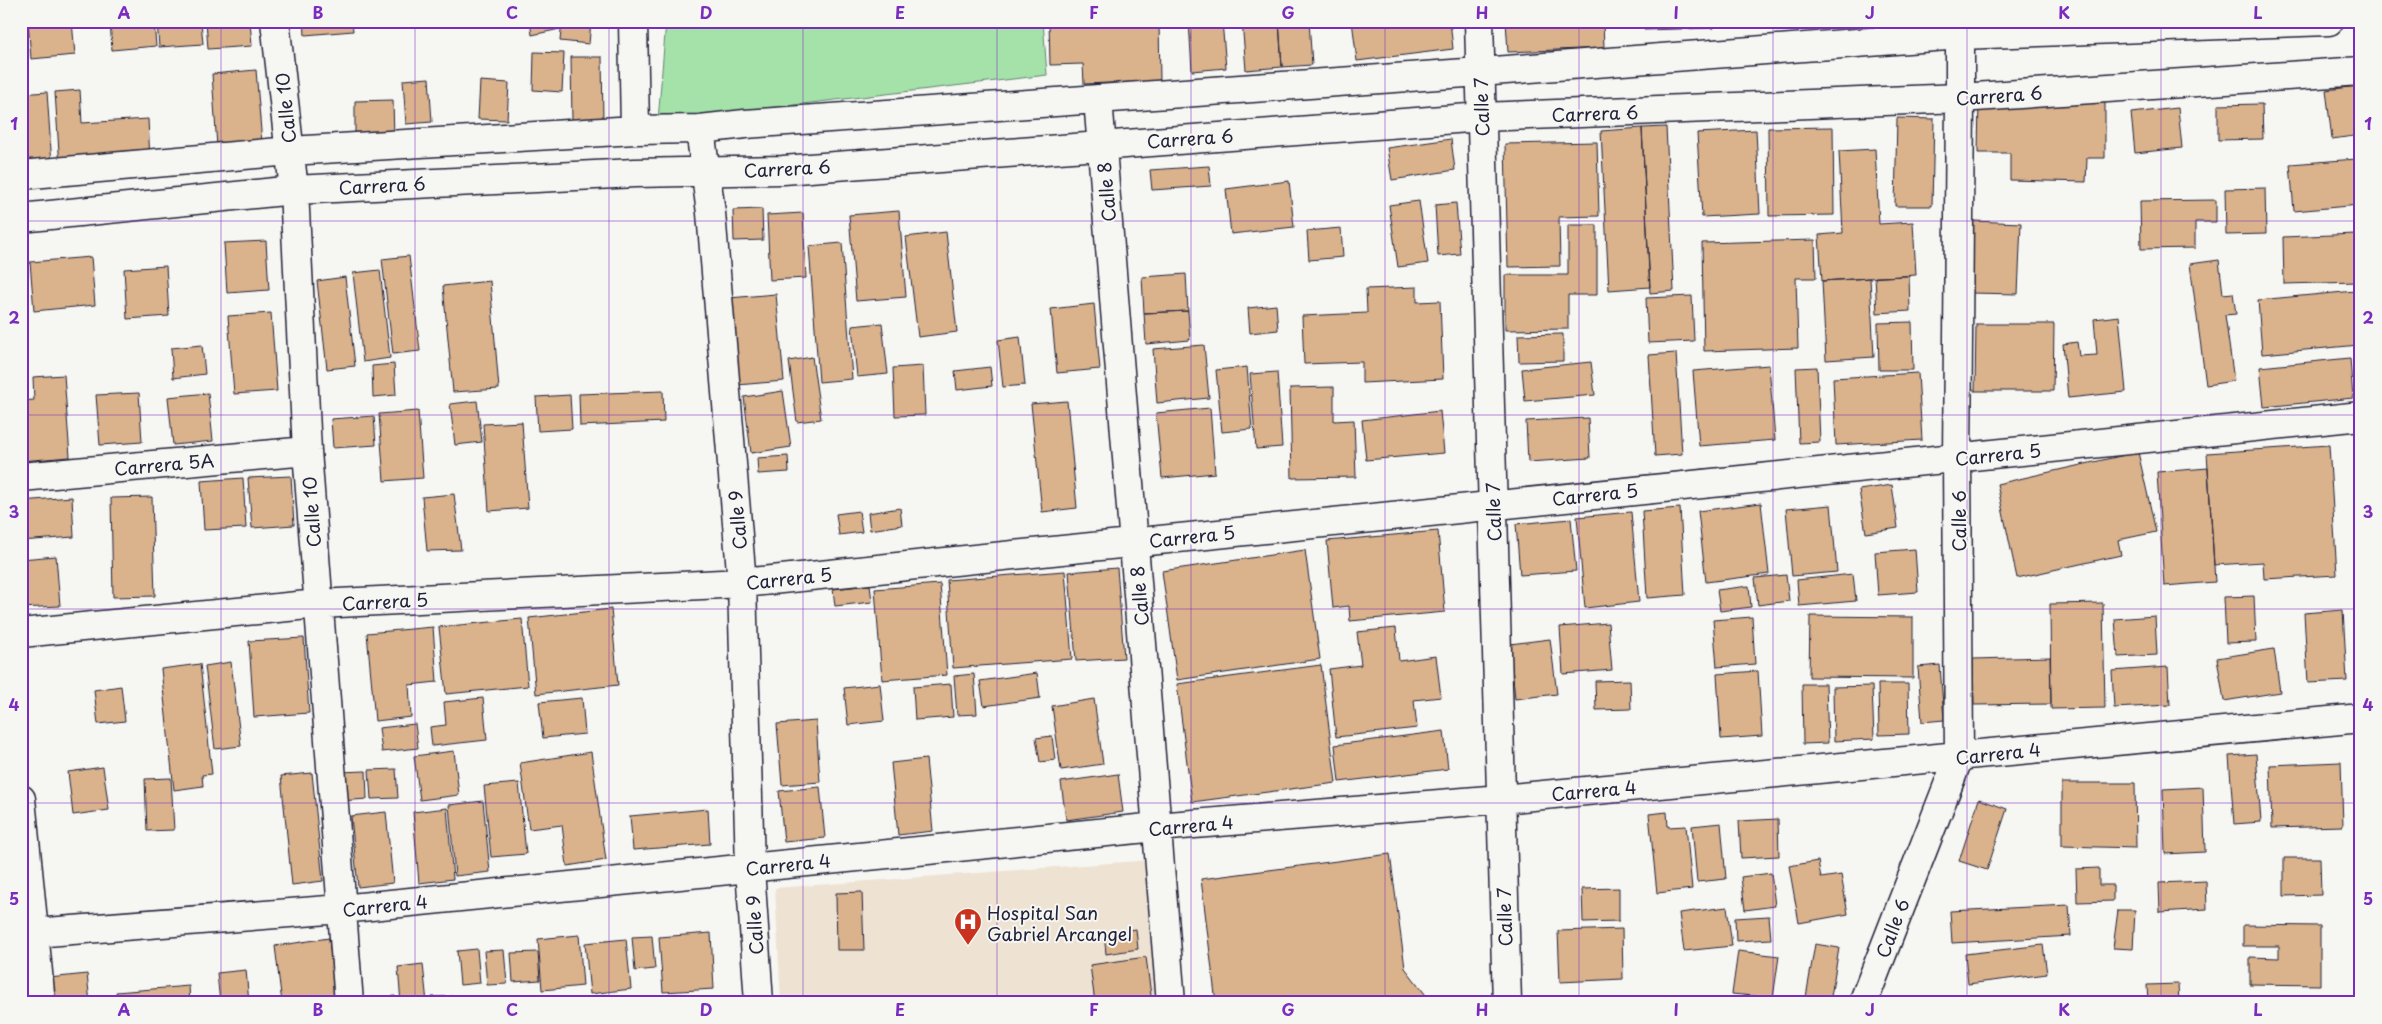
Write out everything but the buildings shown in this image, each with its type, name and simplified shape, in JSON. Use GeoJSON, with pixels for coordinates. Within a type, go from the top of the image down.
{"type":"FeatureCollection","features":[{"type":"Feature","properties":{"kind":"street","name":"Calle 10"},"geometry":{"type":"LineString","coordinates":[[275,21],[294,190],[307,451],[349,1003]]}},
{"type":"Feature","properties":{"kind":"street"},"geometry":{"type":"LineString","coordinates":[[633,21],[635,130]]}},
{"type":"Feature","properties":{"kind":"street","name":"Calle 7"},"geometry":{"type":"LineString","coordinates":[[1479,21],[1507,1003]]}},
{"type":"Feature","properties":{"kind":"street"},"geometry":{"type":"LineString","coordinates":[[21,175],[290,151],[635,130],[700,129],[745,124],[1480,72],[1960,28],[2329,21]]}},
{"type":"Feature","properties":{"kind":"street","name":"Calle 6"},"geometry":{"type":"LineString","coordinates":[[1863,1003],[1959,757],[1957,458],[1960,28]]}},
{"type":"Feature","properties":{"kind":"street","name":"Carrera 6"},"geometry":{"type":"LineString","coordinates":[[21,218],[294,190],[635,173],[783,170],[1102,144],[1482,117],[1960,98],[2361,71]]}},
{"type":"Feature","properties":{"kind":"street","name":"Calle 8"},"geometry":{"type":"LineString","coordinates":[[1098,99],[1171,1003]]}},
{"type":"Feature","properties":{"kind":"street","name":"Calle 9"},"geometry":{"type":"LineString","coordinates":[[700,129],[711,213],[742,583],[750,868],[759,1003]]}},
{"type":"Feature","properties":{"kind":"street","name":"Carrera 5"},"geometry":{"type":"LineString","coordinates":[[21,633],[318,604],[742,583],[1493,504],[2361,416]]}},
{"type":"Feature","properties":{"kind":"street","name":"Carrera 5A"},"geometry":{"type":"LineString","coordinates":[[21,477],[307,451]]}},
{"type":"Feature","properties":{"kind":"street","name":"Carrera 4"},"geometry":{"type":"LineString","coordinates":[[28,934],[341,909],[1157,827],[1501,799],[2361,718]]}},
{"type":"Feature","properties":{"kind":"street"},"geometry":{"type":"LineString","coordinates":[[21,800],[28,934],[41,1003]]}},
{"type":"Feature","properties":{"kind":"shaded area","name":"Hospital San Gabriel Arcangel"},"geometry":{"type":"Polygon","coordinates":[[[1151,860],[1161,1003],[781,1003],[775,888],[1151,860]]]}},
{"type":"Feature","properties":{"kind":"green space"},"geometry":{"type":"Polygon","coordinates":[[[666,21],[1043,21],[1047,75],[658,121],[666,21]]]}},
{"type":"Feature","properties":{"kind":"place","name":"Hospital San Gabriel Arcangel"},"geometry":{"type":"Point","coordinates":[968,946]}}]}
